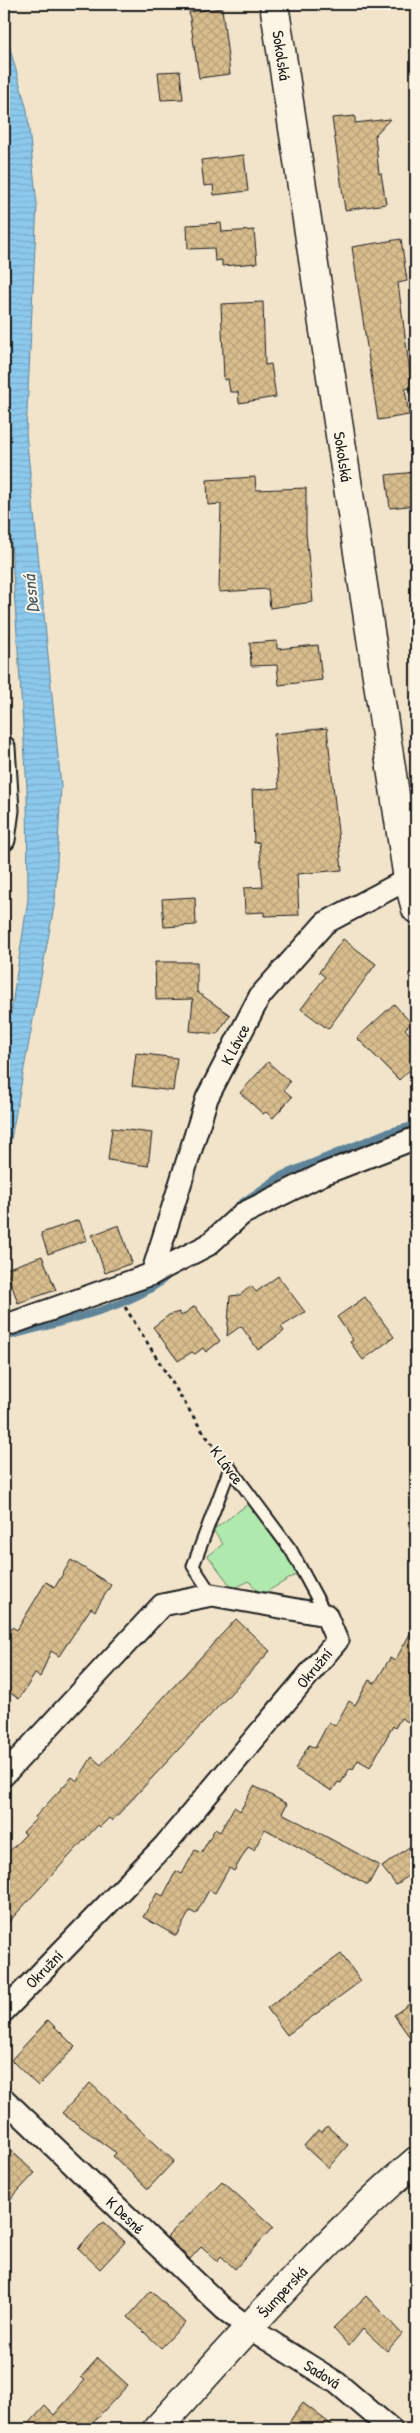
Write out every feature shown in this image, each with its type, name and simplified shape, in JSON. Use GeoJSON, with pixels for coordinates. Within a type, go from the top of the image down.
{"type":"FeatureCollection","features":[{"type":"Feature","properties":{"kind":"street","name":"Sokolská"},"geometry":{"type":"LineString","coordinates":[[274,4],[408,879],[416,908]]}},
{"type":"Feature","properties":{"kind":"street"},"geometry":{"type":"LineString","coordinates":[[4,747],[8,810],[4,840]]}},
{"type":"Feature","properties":{"kind":"street","name":"K Lávce"},"geometry":{"type":"LineString","coordinates":[[156,1272],[207,1098],[260,996],[325,923],[408,879]]}},
{"type":"Feature","properties":{"kind":"street"},"geometry":{"type":"LineString","coordinates":[[4,1326],[156,1272],[208,1245],[242,1214],[324,1174],[416,1138]]}},
{"type":"Feature","properties":{"kind":"street"},"geometry":{"type":"LineString","coordinates":[[4,1775],[162,1605],[212,1595],[326,1616]]}},
{"type":"Feature","properties":{"kind":"street","name":"Okružní"},"geometry":{"type":"LineString","coordinates":[[4,2011],[164,1846],[337,1641],[326,1616]]}},
{"type":"Feature","properties":{"kind":"street","name":"K Desné"},"geometry":{"type":"LineString","coordinates":[[4,2099],[224,2310],[249,2328]]}},
{"type":"Feature","properties":{"kind":"street","name":"Šumperská"},"geometry":{"type":"LineString","coordinates":[[157,2429],[249,2328],[382,2190],[416,2161]]}},
{"type":"Feature","properties":{"kind":"street","name":"Sadová"},"geometry":{"type":"LineString","coordinates":[[249,2328],[338,2383],[391,2429]]}},
{"type":"Feature","properties":{"kind":"lane"},"geometry":{"type":"LineString","coordinates":[[212,1595],[193,1566],[230,1468]]}},
{"type":"Feature","properties":{"kind":"lane","name":"K Lávce"},"geometry":{"type":"LineString","coordinates":[[230,1468],[291,1550],[326,1616]]}},
{"type":"Feature","properties":{"kind":"path","name":"K Lávce"},"geometry":{"type":"LineString","coordinates":[[129,1313],[201,1429],[230,1468]]}},
{"type":"Feature","properties":{"kind":"green space"},"geometry":{"type":"Polygon","coordinates":[[[248,1504],[299,1573],[261,1595],[249,1581],[233,1589],[208,1556],[223,1544],[213,1530],[248,1504]]]}},
{"type":"Feature","properties":{"kind":"water","name":"Desná"},"geometry":{"type":"Polygon","coordinates":[[[4,27],[27,110],[37,205],[26,433],[61,786],[55,901],[4,1177],[4,1058],[28,899],[27,788],[4,434],[8,217],[4,180],[4,27]]]}},
{"type":"Feature","properties":{"kind":"building"},"geometry":{"type":"Polygon","coordinates":[[[222,8],[230,74],[199,78],[189,12],[222,8]]]}},
{"type":"Feature","properties":{"kind":"building"},"geometry":{"type":"Polygon","coordinates":[[[180,71],[183,99],[161,100],[158,72],[180,71]]]}},
{"type":"Feature","properties":{"kind":"building"},"geometry":{"type":"Polygon","coordinates":[[[355,116],[355,123],[390,119],[375,135],[379,174],[381,173],[386,204],[345,210],[332,118],[355,116]]]}},
{"type":"Feature","properties":{"kind":"building"},"geometry":{"type":"Polygon","coordinates":[[[244,155],[248,191],[214,195],[213,185],[204,186],[201,160],[244,155]]]}},
{"type":"Feature","properties":{"kind":"building"},"geometry":{"type":"Polygon","coordinates":[[[221,223],[222,232],[254,230],[257,263],[222,266],[222,260],[215,261],[214,248],[188,249],[187,225],[221,223]]]}},
{"type":"Feature","properties":{"kind":"building"},"geometry":{"type":"Polygon","coordinates":[[[401,239],[407,281],[398,283],[412,388],[405,389],[409,415],[378,420],[352,247],[401,239]]]}},
{"type":"Feature","properties":{"kind":"building"},"geometry":{"type":"Polygon","coordinates":[[[263,302],[265,365],[271,364],[276,397],[239,403],[238,392],[230,392],[228,379],[224,380],[221,304],[263,302]]]}},
{"type":"Feature","properties":{"kind":"building"},"geometry":{"type":"Polygon","coordinates":[[[416,472],[416,505],[390,508],[386,475],[416,472]]]}},
{"type":"Feature","properties":{"kind":"building"},"geometry":{"type":"Polygon","coordinates":[[[255,477],[256,490],[306,488],[306,534],[313,602],[270,608],[268,589],[219,592],[221,504],[208,505],[207,480],[255,477]]]}},
{"type":"Feature","properties":{"kind":"building"},"geometry":{"type":"Polygon","coordinates":[[[277,641],[277,649],[318,645],[322,680],[279,685],[277,665],[251,666],[250,643],[277,641]]]}},
{"type":"Feature","properties":{"kind":"building"},"geometry":{"type":"Polygon","coordinates":[[[327,728],[342,870],[297,874],[299,915],[264,916],[264,912],[245,913],[244,888],[263,887],[259,842],[254,843],[252,790],[279,788],[274,734],[327,728]]]}},
{"type":"Feature","properties":{"kind":"building"},"geometry":{"type":"Polygon","coordinates":[[[195,897],[196,925],[164,927],[162,899],[195,897]]]}},
{"type":"Feature","properties":{"kind":"building"},"geometry":{"type":"Polygon","coordinates":[[[343,939],[376,964],[328,1029],[301,1009],[325,977],[319,972],[343,939]]]}},
{"type":"Feature","properties":{"kind":"building"},"geometry":{"type":"Polygon","coordinates":[[[155,962],[197,962],[197,992],[230,1015],[217,1034],[190,1031],[193,999],[156,1000],[155,962]]]}},
{"type":"Feature","properties":{"kind":"building"},"geometry":{"type":"Polygon","coordinates":[[[394,1004],[411,1023],[405,1029],[416,1042],[416,1064],[399,1080],[357,1038],[394,1004]]]}},
{"type":"Feature","properties":{"kind":"building"},"geometry":{"type":"Polygon","coordinates":[[[136,1053],[177,1058],[173,1091],[132,1086],[136,1053]]]}},
{"type":"Feature","properties":{"kind":"building"},"geometry":{"type":"Polygon","coordinates":[[[268,1062],[290,1082],[284,1090],[292,1097],[273,1118],[266,1112],[263,1114],[240,1093],[268,1062]]]}},
{"type":"Feature","properties":{"kind":"building"},"geometry":{"type":"Polygon","coordinates":[[[112,1128],[152,1133],[148,1166],[108,1160],[112,1128]]]}},
{"type":"Feature","properties":{"kind":"building"},"geometry":{"type":"Polygon","coordinates":[[[79,1220],[87,1240],[48,1254],[41,1233],[79,1220]]]}},
{"type":"Feature","properties":{"kind":"building"},"geometry":{"type":"Polygon","coordinates":[[[119,1225],[132,1263],[105,1273],[92,1235],[119,1225]]]}},
{"type":"Feature","properties":{"kind":"building"},"geometry":{"type":"Polygon","coordinates":[[[42,1256],[56,1290],[18,1303],[6,1269],[42,1256]]]}},
{"type":"Feature","properties":{"kind":"building"},"geometry":{"type":"Polygon","coordinates":[[[278,1276],[305,1312],[281,1327],[284,1331],[258,1350],[241,1326],[227,1336],[230,1296],[240,1295],[251,1286],[256,1292],[278,1276]]]}},
{"type":"Feature","properties":{"kind":"building"},"geometry":{"type":"Polygon","coordinates":[[[365,1297],[394,1337],[363,1360],[350,1342],[353,1340],[337,1317],[365,1297]]]}},
{"type":"Feature","properties":{"kind":"building"},"geometry":{"type":"Polygon","coordinates":[[[195,1306],[220,1341],[206,1352],[203,1348],[195,1354],[192,1352],[178,1361],[153,1327],[169,1315],[179,1312],[181,1316],[195,1306]]]}},
{"type":"Feature","properties":{"kind":"building"},"geometry":{"type":"Polygon","coordinates":[[[71,1560],[111,1585],[95,1611],[91,1608],[59,1656],[51,1651],[40,1677],[35,1674],[19,1699],[4,1689],[4,1641],[12,1627],[17,1630],[46,1582],[55,1587],[71,1560]]]}},
{"type":"Feature","properties":{"kind":"building"},"geometry":{"type":"Polygon","coordinates":[[[236,1619],[270,1651],[112,1821],[109,1818],[100,1827],[98,1825],[4,1927],[4,1857],[26,1834],[23,1832],[36,1819],[35,1817],[72,1777],[77,1781],[92,1757],[101,1765],[236,1619]]]}},
{"type":"Feature","properties":{"kind":"building"},"geometry":{"type":"Polygon","coordinates":[[[416,1623],[416,1726],[401,1718],[395,1728],[393,1726],[370,1767],[358,1760],[353,1769],[350,1768],[341,1783],[338,1782],[332,1791],[295,1769],[309,1745],[315,1748],[329,1722],[335,1726],[349,1701],[355,1705],[369,1680],[375,1683],[390,1658],[395,1661],[416,1623]]]}},
{"type":"Feature","properties":{"kind":"building"},"geometry":{"type":"Polygon","coordinates":[[[254,1786],[287,1804],[282,1813],[379,1865],[368,1885],[265,1829],[254,1850],[248,1847],[234,1871],[229,1868],[215,1893],[209,1890],[196,1914],[190,1911],[176,1936],[143,1917],[157,1893],[163,1896],[176,1871],[182,1874],[195,1850],[201,1853],[215,1829],[220,1832],[234,1807],[240,1811],[254,1786]]]}},
{"type":"Feature","properties":{"kind":"building"},"geometry":{"type":"Polygon","coordinates":[[[416,1842],[416,1870],[396,1885],[382,1867],[416,1842]]]}},
{"type":"Feature","properties":{"kind":"building"},"geometry":{"type":"Polygon","coordinates":[[[341,1954],[361,1981],[287,2035],[267,2008],[341,1954]]]}},
{"type":"Feature","properties":{"kind":"building"},"geometry":{"type":"Polygon","coordinates":[[[416,1999],[416,2046],[394,2015],[416,1999]]]}},
{"type":"Feature","properties":{"kind":"building"},"geometry":{"type":"Polygon","coordinates":[[[48,2020],[75,2047],[38,2086],[11,2060],[48,2020]]]}},
{"type":"Feature","properties":{"kind":"building"},"geometry":{"type":"Polygon","coordinates":[[[90,2083],[174,2161],[148,2189],[113,2156],[116,2153],[62,2113],[90,2083]]]}},
{"type":"Feature","properties":{"kind":"building"},"geometry":{"type":"Polygon","coordinates":[[[327,2126],[348,2145],[328,2168],[304,2146],[318,2130],[322,2132],[327,2126]]]}},
{"type":"Feature","properties":{"kind":"building"},"geometry":{"type":"Polygon","coordinates":[[[4,2144],[35,2173],[4,2206],[4,2144]]]}},
{"type":"Feature","properties":{"kind":"building"},"geometry":{"type":"Polygon","coordinates":[[[222,2181],[273,2227],[235,2269],[221,2256],[217,2261],[201,2247],[190,2259],[167,2237],[222,2181]]]}},
{"type":"Feature","properties":{"kind":"building"},"geometry":{"type":"Polygon","coordinates":[[[103,2222],[125,2242],[100,2269],[78,2248],[103,2222]]]}},
{"type":"Feature","properties":{"kind":"building"},"geometry":{"type":"Polygon","coordinates":[[[151,2291],[185,2323],[161,2348],[128,2317],[151,2291]]]}},
{"type":"Feature","properties":{"kind":"building"},"geometry":{"type":"Polygon","coordinates":[[[366,2296],[402,2334],[387,2351],[363,2329],[349,2346],[333,2328],[366,2296]]]}},
{"type":"Feature","properties":{"kind":"building"},"geometry":{"type":"Polygon","coordinates":[[[98,2358],[128,2385],[87,2429],[24,2429],[45,2406],[54,2415],[85,2380],[81,2377],[98,2358]]]}},
{"type":"Feature","properties":{"kind":"building"},"geometry":{"type":"Polygon","coordinates":[[[303,2403],[337,2429],[284,2429],[303,2403]]]}},
{"type":"Feature","properties":{"kind":"waterway"},"geometry":{"type":"LineString","coordinates":[[239,1205],[281,1176],[386,1133],[416,1125]]}},
{"type":"Feature","properties":{"kind":"waterway"},"geometry":{"type":"LineString","coordinates":[[4,1337],[115,1305],[155,1286],[169,1274]]}}]}
